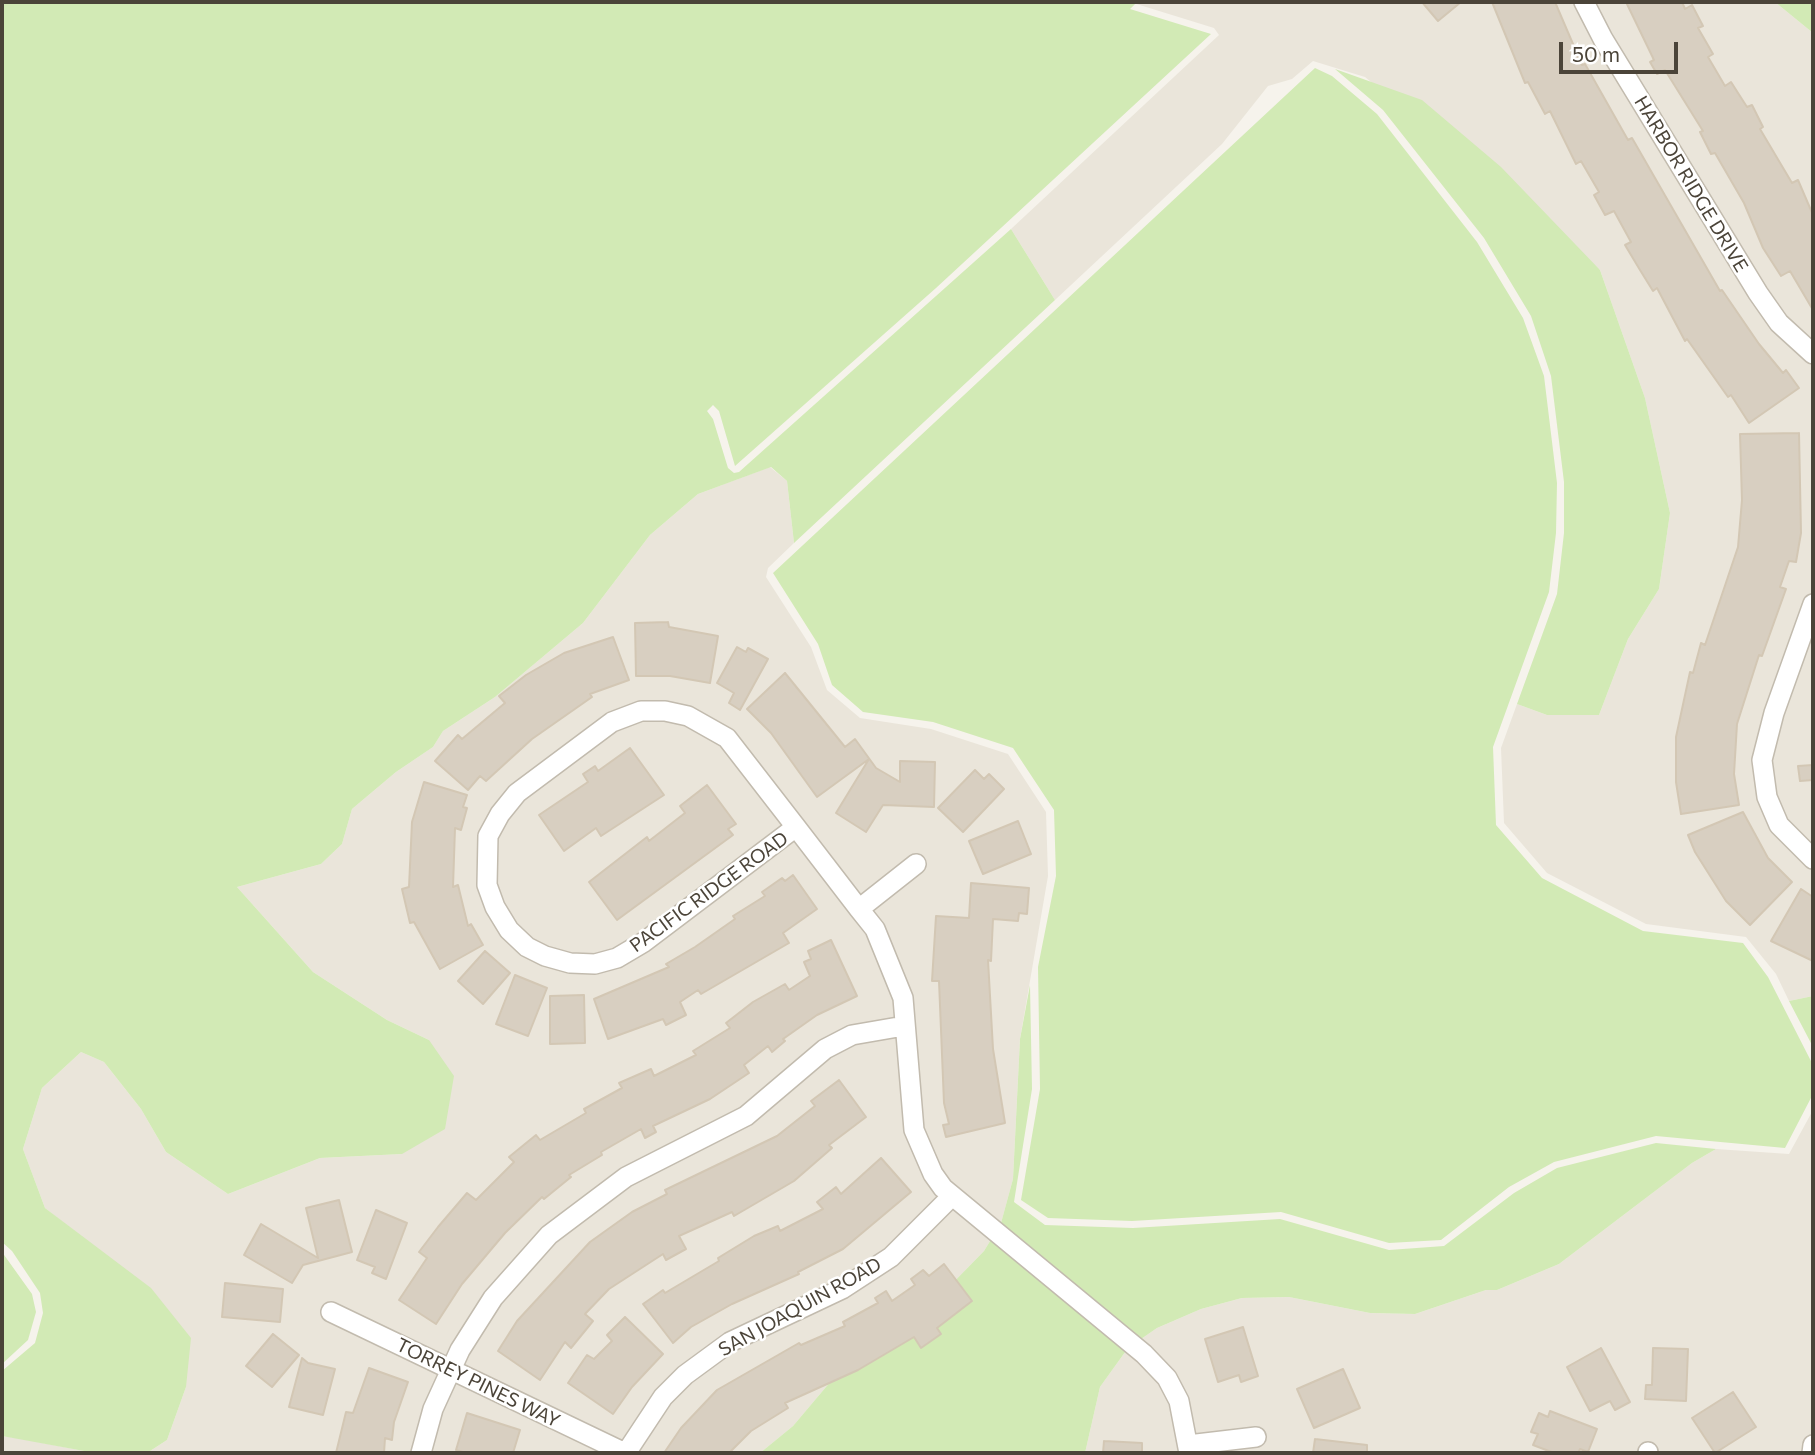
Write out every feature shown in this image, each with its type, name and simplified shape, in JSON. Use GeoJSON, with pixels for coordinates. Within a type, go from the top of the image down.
{"type":"FeatureCollection","features":[{"type":"Feature","properties":{"kind":"street","name":"HARBOR RIDGE DRIVE"},"geometry":{"type":"LineString","coordinates":[[1584,2],[1603,39],[1758,293],[1779,323],[1813,354]]}},
{"type":"Feature","properties":{"kind":"street"},"geometry":{"type":"LineString","coordinates":[[1813,604],[1773,713],[1762,760],[1767,797],[1779,825],[1813,859]]}},
{"type":"Feature","properties":{"kind":"street","name":"PACIFIC RIDGE ROAD"},"geometry":{"type":"LineString","coordinates":[[796,827],[644,942],[617,958],[595,964],[570,963],[527,947],[509,930],[495,907],[487,885],[488,836],[517,793],[612,722],[641,711],[665,711],[688,716],[727,738],[796,827],[859,909],[875,929],[895,972],[903,998],[914,1130],[933,1174],[953,1196],[1144,1354],[1167,1378],[1179,1401],[1188,1449]]}},
{"type":"Feature","properties":{"kind":"street"},"geometry":{"type":"LineString","coordinates":[[859,909],[916,864]]}},
{"type":"Feature","properties":{"kind":"street"},"geometry":{"type":"LineString","coordinates":[[421,1453],[433,1409],[460,1350],[494,1298],[549,1236],[592,1200],[626,1177],[746,1116],[825,1049],[852,1035],[904,1026]]}},
{"type":"Feature","properties":{"kind":"street","name":"SAN JOAQUIN ROAD"},"geometry":{"type":"LineString","coordinates":[[625,1453],[655,1408],[685,1375],[730,1342],[842,1289],[891,1257],[953,1196]]}},
{"type":"Feature","properties":{"kind":"street","name":"TORREY PINES WAY"},"geometry":{"type":"LineString","coordinates":[[331,1312],[625,1453]]}},
{"type":"Feature","properties":{"kind":"street"},"geometry":{"type":"LineString","coordinates":[[1188,1449],[1256,1437]]}},
{"type":"Feature","properties":{"kind":"street"},"geometry":{"type":"LineString","coordinates":[[1812,1453],[1813,1445]]}},
{"type":"Feature","properties":{"kind":"shaded area"},"geometry":{"type":"Polygon","coordinates":[[[1130,2],[1775,2],[1813,33],[1813,996],[1789,1001],[1776,974],[1746,937],[1646,924],[1547,873],[1504,823],[1501,748],[1517,704],[1547,715],[1599,715],[1628,639],[1659,589],[1670,513],[1645,398],[1600,270],[1365,77],[1313,61],[1292,79],[1268,86],[1222,144],[1055,300],[1011,229],[1219,35],[1214,28],[1130,2]]]}},
{"type":"Feature","properties":{"kind":"shaded area"},"geometry":{"type":"Polygon","coordinates":[[[770,467],[787,481],[794,543],[768,568],[766,577],[811,647],[827,690],[860,718],[931,729],[1008,754],[1046,812],[1048,876],[1020,1039],[1013,1179],[1001,1223],[984,1251],[941,1295],[842,1368],[793,1426],[760,1453],[147,1453],[167,1440],[186,1387],[89,1243],[45,1208],[23,1149],[42,1088],[81,1052],[104,1062],[141,1109],[166,1152],[228,1194],[320,1158],[402,1154],[429,1040],[387,1020],[313,972],[237,887],[321,864],[342,844],[352,809],[396,772],[433,747],[443,731],[495,697],[583,623],[650,535],[698,494],[770,467]]]}},
{"type":"Feature","properties":{"kind":"shaded area"},"geometry":{"type":"Polygon","coordinates":[[[1813,1110],[1813,1453],[1085,1453],[1100,1387],[1128,1348],[1157,1328],[1201,1309],[1242,1298],[1289,1297],[1370,1313],[1415,1314],[1486,1290],[1497,1290],[1559,1264],[1692,1163],[1716,1149],[1789,1154],[1813,1110]]]}},
{"type":"Feature","properties":{"kind":"shaded area"},"geometry":{"type":"Polygon","coordinates":[[[2,1436],[17,1438],[95,1453],[2,1453],[2,1436]]]}},
{"type":"Feature","properties":{"kind":"green space"},"geometry":{"type":"Polygon","coordinates":[[[2,2],[1137,2],[1130,9],[1211,34],[936,288],[735,466],[719,411],[713,405],[707,411],[713,419],[728,468],[734,473],[739,472],[1011,229],[1055,300],[794,543],[787,481],[771,467],[698,494],[650,535],[583,623],[495,697],[443,731],[433,747],[396,772],[352,809],[342,844],[321,864],[237,887],[313,972],[387,1020],[429,1040],[454,1076],[445,1129],[402,1154],[320,1158],[228,1194],[166,1152],[141,1109],[104,1062],[81,1052],[42,1088],[23,1149],[45,1208],[151,1288],[191,1338],[186,1387],[167,1440],[147,1453],[95,1453],[2,1436],[2,1371],[35,1343],[43,1313],[40,1293],[12,1251],[2,1242],[2,2]]]}},
{"type":"Feature","properties":{"kind":"green space"},"geometry":{"type":"Polygon","coordinates":[[[1775,2],[1813,2],[1813,33],[1775,2]]]}},
{"type":"Feature","properties":{"kind":"green space"},"geometry":{"type":"Polygon","coordinates":[[[1315,68],[1332,76],[1377,114],[1477,242],[1523,318],[1544,376],[1557,483],[1556,533],[1549,592],[1493,747],[1496,825],[1542,878],[1643,931],[1743,943],[1768,977],[1813,1065],[1813,1094],[1785,1148],[1656,1136],[1554,1162],[1509,1187],[1441,1240],[1389,1243],[1281,1212],[1132,1221],[1048,1218],[1021,1200],[1040,1089],[1038,967],[1056,876],[1054,810],[1013,748],[933,722],[863,712],[832,685],[818,644],[773,573],[1315,68]]]}},
{"type":"Feature","properties":{"kind":"green space"},"geometry":{"type":"Polygon","coordinates":[[[1335,69],[1422,100],[1501,167],[1600,270],[1645,398],[1670,513],[1659,589],[1628,639],[1599,715],[1547,715],[1517,704],[1557,594],[1564,533],[1564,482],[1551,376],[1531,316],[1484,238],[1383,110],[1335,69]]]}},
{"type":"Feature","properties":{"kind":"green space"},"geometry":{"type":"Polygon","coordinates":[[[1030,985],[1032,1089],[1014,1202],[1045,1225],[1133,1228],[1280,1219],[1389,1250],[1444,1246],[1514,1193],[1557,1168],[1656,1143],[1716,1149],[1692,1163],[1559,1264],[1497,1290],[1486,1290],[1415,1314],[1370,1313],[1289,1297],[1242,1298],[1201,1309],[1157,1328],[1128,1348],[1100,1387],[1085,1453],[760,1453],[793,1426],[842,1368],[941,1295],[984,1251],[1001,1223],[1013,1179],[1020,1039],[1030,985]]]}},
{"type":"Feature","properties":{"kind":"green space"},"geometry":{"type":"Polygon","coordinates":[[[1813,996],[1813,1047],[1789,1001],[1813,996]]]}},
{"type":"Feature","properties":{"kind":"green space"},"geometry":{"type":"Polygon","coordinates":[[[2,1252],[32,1294],[36,1312],[28,1340],[2,1364],[2,1252]]]}},
{"type":"Feature","properties":{"kind":"building"},"geometry":{"type":"Polygon","coordinates":[[[1422,2],[1461,2],[1438,21],[1422,2]]]}},
{"type":"Feature","properties":{"kind":"building"},"geometry":{"type":"Polygon","coordinates":[[[1492,2],[1555,2],[1582,65],[1585,64],[1628,140],[1632,138],[1720,291],[1722,290],[1759,344],[1783,373],[1786,370],[1799,388],[1749,423],[1731,395],[1728,397],[1687,339],[1685,341],[1657,288],[1653,291],[1625,245],[1631,242],[1614,211],[1605,215],[1594,195],[1599,192],[1581,161],[1576,164],[1550,111],[1545,114],[1528,82],[1525,83],[1492,2]]]}},
{"type":"Feature","properties":{"kind":"building"},"geometry":{"type":"Polygon","coordinates":[[[1626,2],[1682,2],[1685,9],[1692,5],[1703,26],[1698,28],[1713,54],[1708,57],[1725,86],[1731,82],[1747,107],[1752,105],[1763,127],[1760,129],[1792,183],[1798,180],[1813,215],[1813,310],[1790,271],[1781,276],[1763,248],[1744,203],[1715,153],[1711,154],[1700,132],[1703,131],[1665,70],[1657,74],[1650,62],[1654,60],[1626,2]]]}},
{"type":"Feature","properties":{"kind":"building"},"geometry":{"type":"Polygon","coordinates":[[[1799,433],[1801,533],[1796,562],[1789,561],[1780,587],[1786,589],[1762,656],[1759,655],[1737,724],[1734,774],[1739,805],[1681,814],[1676,782],[1676,737],[1690,672],[1693,673],[1701,643],[1705,645],[1738,547],[1742,500],[1740,434],[1799,433]]]}},
{"type":"Feature","properties":{"kind":"building"},"geometry":{"type":"Polygon","coordinates":[[[668,622],[669,627],[718,636],[710,683],[670,676],[636,676],[635,623],[668,622]]]}},
{"type":"Feature","properties":{"kind":"building"},"geometry":{"type":"Polygon","coordinates":[[[613,637],[629,680],[590,694],[592,697],[532,739],[486,781],[480,776],[468,790],[435,761],[458,735],[462,739],[505,703],[499,696],[526,675],[564,653],[613,637]]]}},
{"type":"Feature","properties":{"kind":"building"},"geometry":{"type":"Polygon","coordinates":[[[737,647],[746,652],[748,648],[768,659],[740,710],[729,703],[734,693],[717,683],[737,647]]]}},
{"type":"Feature","properties":{"kind":"building"},"geometry":{"type":"Polygon","coordinates":[[[785,673],[845,747],[855,739],[876,768],[900,782],[900,761],[935,762],[934,807],[883,805],[866,832],[836,813],[869,759],[817,797],[771,733],[747,709],[785,673]]]}},
{"type":"Feature","properties":{"kind":"building"},"geometry":{"type":"Polygon","coordinates":[[[630,748],[664,795],[601,836],[596,828],[564,851],[539,815],[588,782],[583,774],[595,766],[598,771],[630,748]]]}},
{"type":"Feature","properties":{"kind":"building"},"geometry":{"type":"Polygon","coordinates":[[[1813,765],[1813,780],[1800,781],[1798,766],[1813,765]]]}},
{"type":"Feature","properties":{"kind":"building"},"geometry":{"type":"Polygon","coordinates":[[[975,770],[984,779],[989,774],[1004,789],[963,832],[938,808],[975,770]]]}},
{"type":"Feature","properties":{"kind":"building"},"geometry":{"type":"Polygon","coordinates":[[[424,782],[467,795],[463,807],[467,808],[461,830],[455,828],[453,887],[458,885],[468,926],[471,924],[483,945],[440,969],[414,922],[410,923],[402,889],[409,887],[412,822],[424,782]]]}},
{"type":"Feature","properties":{"kind":"building"},"geometry":{"type":"Polygon","coordinates":[[[707,785],[736,824],[728,829],[733,835],[617,920],[589,882],[647,837],[649,841],[685,813],[680,806],[707,785]]]}},
{"type":"Feature","properties":{"kind":"building"},"geometry":{"type":"Polygon","coordinates":[[[1743,812],[1768,858],[1792,882],[1750,925],[1726,901],[1695,852],[1688,835],[1743,812]]]}},
{"type":"Feature","properties":{"kind":"building"},"geometry":{"type":"Polygon","coordinates":[[[1018,821],[1031,854],[983,874],[969,841],[1018,821]]]}},
{"type":"Feature","properties":{"kind":"building"},"geometry":{"type":"Polygon","coordinates":[[[793,875],[817,909],[783,933],[789,943],[701,994],[698,990],[680,1002],[686,1015],[666,1025],[663,1019],[608,1039],[594,999],[669,967],[666,964],[695,947],[735,919],[733,916],[765,896],[762,892],[782,878],[785,881],[793,875]]]}},
{"type":"Feature","properties":{"kind":"building"},"geometry":{"type":"Polygon","coordinates":[[[971,883],[1029,888],[1027,914],[1019,913],[1018,921],[993,919],[991,961],[988,960],[993,1049],[1005,1123],[946,1137],[943,1125],[949,1124],[944,1103],[939,981],[932,981],[936,916],[969,918],[971,883]]]}},
{"type":"Feature","properties":{"kind":"building"},"geometry":{"type":"Polygon","coordinates":[[[1801,889],[1813,897],[1813,961],[1771,941],[1801,889]]]}},
{"type":"Feature","properties":{"kind":"building"},"geometry":{"type":"Polygon","coordinates":[[[831,940],[857,996],[817,1015],[783,1039],[785,1041],[772,1052],[768,1046],[744,1065],[749,1073],[710,1099],[653,1126],[656,1132],[645,1138],[641,1129],[601,1152],[602,1155],[569,1175],[571,1177],[544,1199],[542,1197],[505,1233],[462,1284],[436,1324],[399,1300],[427,1258],[419,1252],[438,1227],[467,1193],[476,1200],[514,1162],[509,1157],[536,1135],[540,1140],[586,1113],[584,1109],[622,1088],[619,1083],[651,1069],[654,1076],[696,1055],[693,1051],[730,1028],[726,1023],[753,1002],[785,984],[789,990],[810,976],[804,962],[811,959],[808,951],[831,940]]]}},
{"type":"Feature","properties":{"kind":"building"},"geometry":{"type":"Polygon","coordinates":[[[485,951],[510,973],[483,1004],[458,981],[485,951]]]}},
{"type":"Feature","properties":{"kind":"building"},"geometry":{"type":"Polygon","coordinates":[[[515,975],[547,988],[528,1036],[496,1024],[515,975]]]}},
{"type":"Feature","properties":{"kind":"building"},"geometry":{"type":"Polygon","coordinates":[[[584,995],[585,1043],[550,1044],[550,996],[584,995]]]}},
{"type":"Feature","properties":{"kind":"building"},"geometry":{"type":"Polygon","coordinates":[[[839,1080],[866,1117],[829,1145],[832,1148],[794,1181],[734,1216],[732,1212],[679,1236],[686,1249],[666,1260],[663,1254],[609,1289],[585,1314],[593,1321],[571,1348],[565,1342],[540,1380],[498,1351],[517,1321],[590,1242],[632,1212],[667,1194],[665,1190],[777,1136],[815,1106],[811,1101],[839,1080]]]}},
{"type":"Feature","properties":{"kind":"building"},"geometry":{"type":"Polygon","coordinates":[[[881,1158],[911,1192],[843,1249],[798,1272],[799,1274],[732,1304],[691,1327],[673,1343],[643,1304],[663,1290],[665,1293],[719,1261],[718,1258],[754,1236],[778,1226],[780,1231],[823,1209],[817,1202],[836,1187],[841,1194],[881,1158]]]}},
{"type":"Feature","properties":{"kind":"building"},"geometry":{"type":"Polygon","coordinates":[[[339,1200],[352,1252],[303,1265],[292,1283],[244,1255],[261,1224],[318,1258],[306,1208],[339,1200]]]}},
{"type":"Feature","properties":{"kind":"building"},"geometry":{"type":"Polygon","coordinates":[[[376,1210],[407,1223],[386,1279],[372,1273],[375,1267],[357,1260],[376,1210]]]}},
{"type":"Feature","properties":{"kind":"building"},"geometry":{"type":"Polygon","coordinates":[[[944,1264],[972,1301],[937,1328],[941,1334],[921,1348],[914,1337],[858,1370],[785,1403],[788,1408],[751,1431],[729,1453],[664,1453],[681,1428],[717,1390],[799,1343],[801,1345],[845,1326],[843,1322],[878,1303],[875,1298],[886,1291],[892,1301],[915,1285],[911,1279],[923,1270],[929,1276],[944,1264]]]}},
{"type":"Feature","properties":{"kind":"building"},"geometry":{"type":"Polygon","coordinates":[[[225,1283],[283,1289],[280,1322],[222,1317],[225,1283]]]}},
{"type":"Feature","properties":{"kind":"building"},"geometry":{"type":"Polygon","coordinates":[[[625,1317],[663,1354],[632,1387],[613,1414],[568,1383],[587,1355],[594,1359],[612,1341],[607,1335],[625,1317]]]}},
{"type":"Feature","properties":{"kind":"building"},"geometry":{"type":"Polygon","coordinates":[[[1243,1327],[1258,1376],[1241,1382],[1239,1375],[1218,1382],[1205,1339],[1243,1327]]]}},
{"type":"Feature","properties":{"kind":"building"},"geometry":{"type":"Polygon","coordinates":[[[273,1334],[299,1355],[272,1387],[246,1366],[273,1334]]]}},
{"type":"Feature","properties":{"kind":"building"},"geometry":{"type":"Polygon","coordinates":[[[1601,1348],[1630,1402],[1615,1410],[1610,1401],[1590,1411],[1567,1367],[1601,1348]]]}},
{"type":"Feature","properties":{"kind":"building"},"geometry":{"type":"Polygon","coordinates":[[[1653,1348],[1688,1349],[1686,1401],[1645,1399],[1646,1385],[1652,1385],[1653,1348]]]}},
{"type":"Feature","properties":{"kind":"building"},"geometry":{"type":"Polygon","coordinates":[[[302,1358],[308,1363],[335,1369],[323,1415],[289,1407],[302,1358]]]}},
{"type":"Feature","properties":{"kind":"building"},"geometry":{"type":"Polygon","coordinates":[[[369,1368],[408,1382],[394,1422],[392,1440],[385,1438],[384,1453],[336,1453],[346,1412],[353,1413],[369,1368]]]}},
{"type":"Feature","properties":{"kind":"building"},"geometry":{"type":"Polygon","coordinates":[[[1343,1369],[1360,1408],[1314,1428],[1297,1389],[1343,1369]]]}},
{"type":"Feature","properties":{"kind":"building"},"geometry":{"type":"Polygon","coordinates":[[[1733,1392],[1756,1427],[1715,1453],[1692,1418],[1733,1392]]]}},
{"type":"Feature","properties":{"kind":"building"},"geometry":{"type":"Polygon","coordinates":[[[1550,1411],[1597,1429],[1588,1452],[1580,1449],[1578,1453],[1554,1453],[1533,1445],[1538,1434],[1531,1432],[1539,1413],[1548,1417],[1550,1411]]]}},
{"type":"Feature","properties":{"kind":"building"},"geometry":{"type":"Polygon","coordinates":[[[467,1413],[520,1430],[513,1453],[466,1453],[456,1450],[467,1413]]]}},
{"type":"Feature","properties":{"kind":"building"},"geometry":{"type":"Polygon","coordinates":[[[1315,1439],[1367,1445],[1367,1453],[1313,1453],[1315,1439]]]}},
{"type":"Feature","properties":{"kind":"building"},"geometry":{"type":"Polygon","coordinates":[[[1104,1441],[1142,1443],[1142,1453],[1103,1453],[1104,1441]]]}}]}
